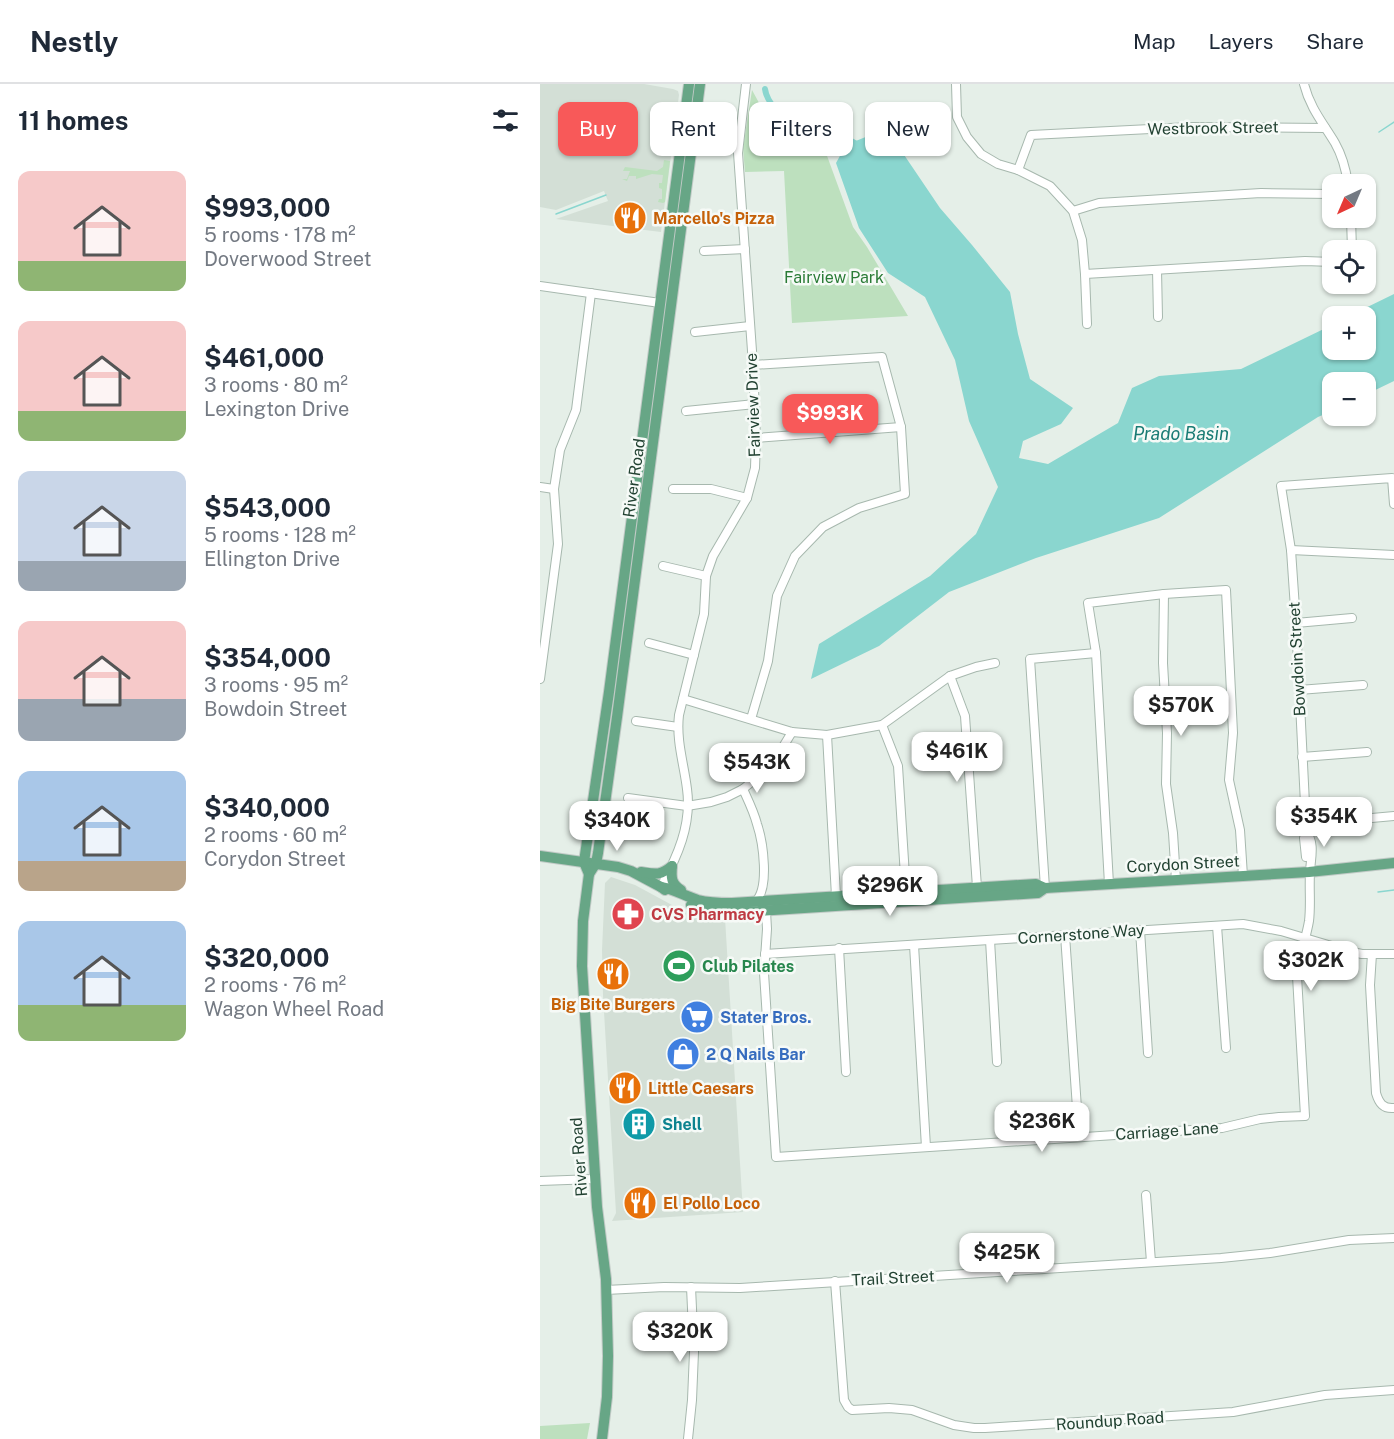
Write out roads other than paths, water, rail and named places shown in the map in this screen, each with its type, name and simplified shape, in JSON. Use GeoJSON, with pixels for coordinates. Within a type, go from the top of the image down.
{"type":"FeatureCollection","features":[{"type":"Feature","properties":{"kind":"main road","name":"River Road"},"geometry":{"type":"LineString","coordinates":[[589,874],[584,862],[609,692],[689,84]]}},
{"type":"Feature","properties":{"kind":"main road","name":"River Road"},"geometry":{"type":"LineString","coordinates":[[603,1439],[608,1366],[606,1290],[595,1179],[582,966],[583,921],[589,874],[596,863],[617,717],[700,84]]}},
{"type":"Feature","properties":{"kind":"main road","name":"Corydon Street"},"geometry":{"type":"LineString","coordinates":[[540,856],[596,863],[632,871],[661,887],[670,896],[720,912],[1038,893],[1045,888]]}},
{"type":"Feature","properties":{"kind":"main road","name":"Corydon Street"},"geometry":{"type":"LineString","coordinates":[[661,887],[717,903],[755,902],[977,887],[1036,884],[1045,888],[1310,872],[1394,863]]}},
{"type":"Feature","properties":{"kind":"main road"},"geometry":{"type":"LineString","coordinates":[[632,871],[657,874],[665,872],[672,866]]}},
{"type":"Feature","properties":{"kind":"main road"},"geometry":{"type":"LineString","coordinates":[[672,866],[673,884],[697,899]]}},
{"type":"Feature","properties":{"kind":"street","name":"Fairview Drive"},"geometry":{"type":"LineString","coordinates":[[661,887],[672,866],[687,819],[688,792],[678,741],[678,727],[704,614],[706,576],[713,556],[747,498],[755,468],[753,365],[738,153],[746,84]]}},
{"type":"Feature","properties":{"kind":"street"},"geometry":{"type":"LineString","coordinates":[[956,84],[957,117],[967,137],[981,154],[998,164],[1018,170],[1050,186],[1073,211],[1082,240],[1087,324]]}},
{"type":"Feature","properties":{"kind":"street"},"geometry":{"type":"LineString","coordinates":[[1304,84],[1310,105],[1335,143],[1345,163],[1347,174]]}},
{"type":"Feature","properties":{"kind":"street","name":"Westbrook Street"},"geometry":{"type":"LineString","coordinates":[[1018,170],[1031,135],[1190,127],[1325,128]]}},
{"type":"Feature","properties":{"kind":"street"},"geometry":{"type":"LineString","coordinates":[[1073,211],[1099,203],[1261,193],[1322,194]]}},
{"type":"Feature","properties":{"kind":"street"},"geometry":{"type":"LineString","coordinates":[[705,251],[745,249]]}},
{"type":"Feature","properties":{"kind":"street"},"geometry":{"type":"LineString","coordinates":[[1085,274],[1322,262]]}},
{"type":"Feature","properties":{"kind":"street"},"geometry":{"type":"LineString","coordinates":[[1156,270],[1158,317]]}},
{"type":"Feature","properties":{"kind":"street"},"geometry":{"type":"LineString","coordinates":[[540,286],[660,303]]}},
{"type":"Feature","properties":{"kind":"street"},"geometry":{"type":"LineString","coordinates":[[540,679],[558,544],[554,489],[560,450],[576,410],[591,293]]}},
{"type":"Feature","properties":{"kind":"street"},"geometry":{"type":"LineString","coordinates":[[695,332],[750,326]]}},
{"type":"Feature","properties":{"kind":"street"},"geometry":{"type":"LineString","coordinates":[[752,719],[768,661],[777,596],[795,556],[823,527],[859,508],[905,494],[901,427],[882,357],[753,365]]}},
{"type":"Feature","properties":{"kind":"street"},"geometry":{"type":"LineString","coordinates":[[686,411],[755,404]]}},
{"type":"Feature","properties":{"kind":"street"},"geometry":{"type":"LineString","coordinates":[[756,438],[901,427]]}},
{"type":"Feature","properties":{"kind":"street","name":"Bowdoin Street"},"geometry":{"type":"LineString","coordinates":[[1305,1116],[1297,976],[1311,903],[1311,861],[1310,837],[1306,828],[1291,550],[1281,486],[1392,478],[1394,504]]}},
{"type":"Feature","properties":{"kind":"street"},"geometry":{"type":"LineString","coordinates":[[540,487],[554,489]]}},
{"type":"Feature","properties":{"kind":"street"},"geometry":{"type":"LineString","coordinates":[[673,489],[711,489],[747,498]]}},
{"type":"Feature","properties":{"kind":"street"},"geometry":{"type":"LineString","coordinates":[[1291,550],[1394,555]]}},
{"type":"Feature","properties":{"kind":"street"},"geometry":{"type":"LineString","coordinates":[[663,566],[706,576]]}},
{"type":"Feature","properties":{"kind":"street"},"geometry":{"type":"LineString","coordinates":[[1109,884],[1095,653],[1088,603],[1164,594],[1226,590],[1233,733],[1229,780],[1240,830],[1243,876]]}},
{"type":"Feature","properties":{"kind":"street"},"geometry":{"type":"LineString","coordinates":[[1164,594],[1166,784],[1173,833],[1176,880]]}},
{"type":"Feature","properties":{"kind":"street"},"geometry":{"type":"LineString","coordinates":[[1296,623],[1352,618]]}},
{"type":"Feature","properties":{"kind":"street"},"geometry":{"type":"LineString","coordinates":[[649,643],[694,654]]}},
{"type":"Feature","properties":{"kind":"street"},"geometry":{"type":"LineString","coordinates":[[1045,888],[1030,659],[1095,653]]}},
{"type":"Feature","properties":{"kind":"street"},"geometry":{"type":"LineString","coordinates":[[683,699],[792,732],[827,735],[882,725],[950,676],[995,663]]}},
{"type":"Feature","properties":{"kind":"street"},"geometry":{"type":"LineString","coordinates":[[950,676],[965,716],[977,887]]}},
{"type":"Feature","properties":{"kind":"street"},"geometry":{"type":"LineString","coordinates":[[1299,690],[1363,685]]}},
{"type":"Feature","properties":{"kind":"street"},"geometry":{"type":"LineString","coordinates":[[636,721],[678,727]]}},
{"type":"Feature","properties":{"kind":"street"},"geometry":{"type":"LineString","coordinates":[[882,725],[898,766],[906,892]]}},
{"type":"Feature","properties":{"kind":"street"},"geometry":{"type":"LineString","coordinates":[[628,798],[687,806],[727,797],[743,789],[772,765],[792,732]]}},
{"type":"Feature","properties":{"kind":"street"},"geometry":{"type":"LineString","coordinates":[[827,735],[836,896]]}},
{"type":"Feature","properties":{"kind":"street"},"geometry":{"type":"LineString","coordinates":[[1302,757],[1367,752]]}},
{"type":"Feature","properties":{"kind":"street"},"geometry":{"type":"LineString","coordinates":[[743,789],[758,824],[764,880],[769,894],[778,900]]}},
{"type":"Feature","properties":{"kind":"street"},"geometry":{"type":"LineString","coordinates":[[1306,828],[1394,816]]}},
{"type":"Feature","properties":{"kind":"street"},"geometry":{"type":"LineString","coordinates":[[764,880],[759,898],[755,902],[760,903],[765,911],[767,929],[765,954]]}},
{"type":"Feature","properties":{"kind":"street","name":"Corydon Street"},"geometry":{"type":"LineString","coordinates":[[765,911],[773,905],[795,903],[799,900]]}},
{"type":"Feature","properties":{"kind":"street","name":"Cornerstone Way"},"geometry":{"type":"LineString","coordinates":[[765,954],[1244,924],[1267,928],[1352,952],[1394,954]]}},
{"type":"Feature","properties":{"kind":"street"},"geometry":{"type":"LineString","coordinates":[[1218,926],[1226,1048]]}},
{"type":"Feature","properties":{"kind":"street"},"geometry":{"type":"LineString","coordinates":[[1140,930],[1148,1053]]}},
{"type":"Feature","properties":{"kind":"street"},"geometry":{"type":"LineString","coordinates":[[1065,935],[1079,1137]]}},
{"type":"Feature","properties":{"kind":"street"},"geometry":{"type":"LineString","coordinates":[[990,940],[997,1062]]}},
{"type":"Feature","properties":{"kind":"street"},"geometry":{"type":"LineString","coordinates":[[914,945],[926,1147]]}},
{"type":"Feature","properties":{"kind":"street"},"geometry":{"type":"LineString","coordinates":[[839,948],[846,1072]]}},
{"type":"Feature","properties":{"kind":"street","name":"Carriage Lane"},"geometry":{"type":"LineString","coordinates":[[765,954],[764,973],[776,1157],[1222,1128],[1260,1119],[1305,1116]]}},
{"type":"Feature","properties":{"kind":"street"},"geometry":{"type":"LineString","coordinates":[[1372,954],[1370,985],[1376,1093],[1382,1105],[1388,1109],[1394,1108]]}},
{"type":"Feature","properties":{"kind":"street"},"geometry":{"type":"LineString","coordinates":[[540,1181],[595,1179]]}},
{"type":"Feature","properties":{"kind":"street"},"geometry":{"type":"LineString","coordinates":[[1146,1195],[1151,1262]]}},
{"type":"Feature","properties":{"kind":"street","name":"Trail Street"},"geometry":{"type":"LineString","coordinates":[[606,1290],[740,1288],[1240,1257],[1349,1240],[1394,1238]]}},
{"type":"Feature","properties":{"kind":"street","name":"Roundup Road"},"geometry":{"type":"LineString","coordinates":[[835,1281],[844,1400],[852,1410],[889,1408],[912,1410],[954,1425],[985,1428],[1233,1412],[1325,1395],[1394,1390]]}},
{"type":"Feature","properties":{"kind":"street"},"geometry":{"type":"LineString","coordinates":[[688,1439],[694,1352],[691,1287]]}},
{"type":"Feature","properties":{"kind":"water","name":"Prado Basin"},"geometry":{"type":"Polygon","coordinates":[[[865,137],[865,156],[905,156],[940,208],[1010,292],[1030,379],[1073,408],[1061,424],[1023,441],[1019,458],[1048,464],[1118,423],[1132,388],[1159,376],[1241,369],[1322,330],[1322,360],[1376,360],[1376,306],[1369,306],[1394,294],[1394,381],[1376,390],[1376,372],[1322,372],[1322,415],[1159,518],[1036,558],[949,592],[879,646],[811,679],[819,644],[930,576],[976,534],[998,487],[969,421],[955,360],[925,297],[888,273],[859,228],[836,163],[840,156],[853,156],[853,142],[865,137]]]}},
{"type":"Feature","properties":{"kind":"waterway"},"geometry":{"type":"LineString","coordinates":[[765,89],[770,102],[785,118],[806,127],[838,135],[859,146]]}},
{"type":"Feature","properties":{"kind":"waterway"},"geometry":{"type":"LineString","coordinates":[[1379,132],[1394,122]]}},
{"type":"Feature","properties":{"kind":"waterway"},"geometry":{"type":"LineString","coordinates":[[556,214],[606,195]]}},
{"type":"Feature","properties":{"kind":"waterway"},"geometry":{"type":"LineString","coordinates":[[1378,892],[1394,890]]}},
{"type":"Feature","properties":{"kind":"place","name":"Marcello's Pizza"},"geometry":{"type":"Point","coordinates":[630,218]}},
{"type":"Feature","properties":{"kind":"place","name":"CVS Pharmacy"},"geometry":{"type":"Point","coordinates":[628,914]}},
{"type":"Feature","properties":{"kind":"place","name":"Club Pilates"},"geometry":{"type":"Point","coordinates":[679,966]}},
{"type":"Feature","properties":{"kind":"place","name":"Big Bite Burgers"},"geometry":{"type":"Point","coordinates":[613,974]}},
{"type":"Feature","properties":{"kind":"place","name":"Stater Bros."},"geometry":{"type":"Point","coordinates":[697,1017]}},
{"type":"Feature","properties":{"kind":"place","name":"2 Q Nails Bar"},"geometry":{"type":"Point","coordinates":[683,1054]}},
{"type":"Feature","properties":{"kind":"place","name":"Little Caesars"},"geometry":{"type":"Point","coordinates":[625,1088]}},
{"type":"Feature","properties":{"kind":"place","name":"Shell"},"geometry":{"type":"Point","coordinates":[639,1124]}},
{"type":"Feature","properties":{"kind":"place","name":"El Pollo Loco"},"geometry":{"type":"Point","coordinates":[640,1203]}},
{"type":"Feature","properties":{"kind":"park label","name":"Fairview Park"},"geometry":{"type":"Point","coordinates":[834,277]}}]}
